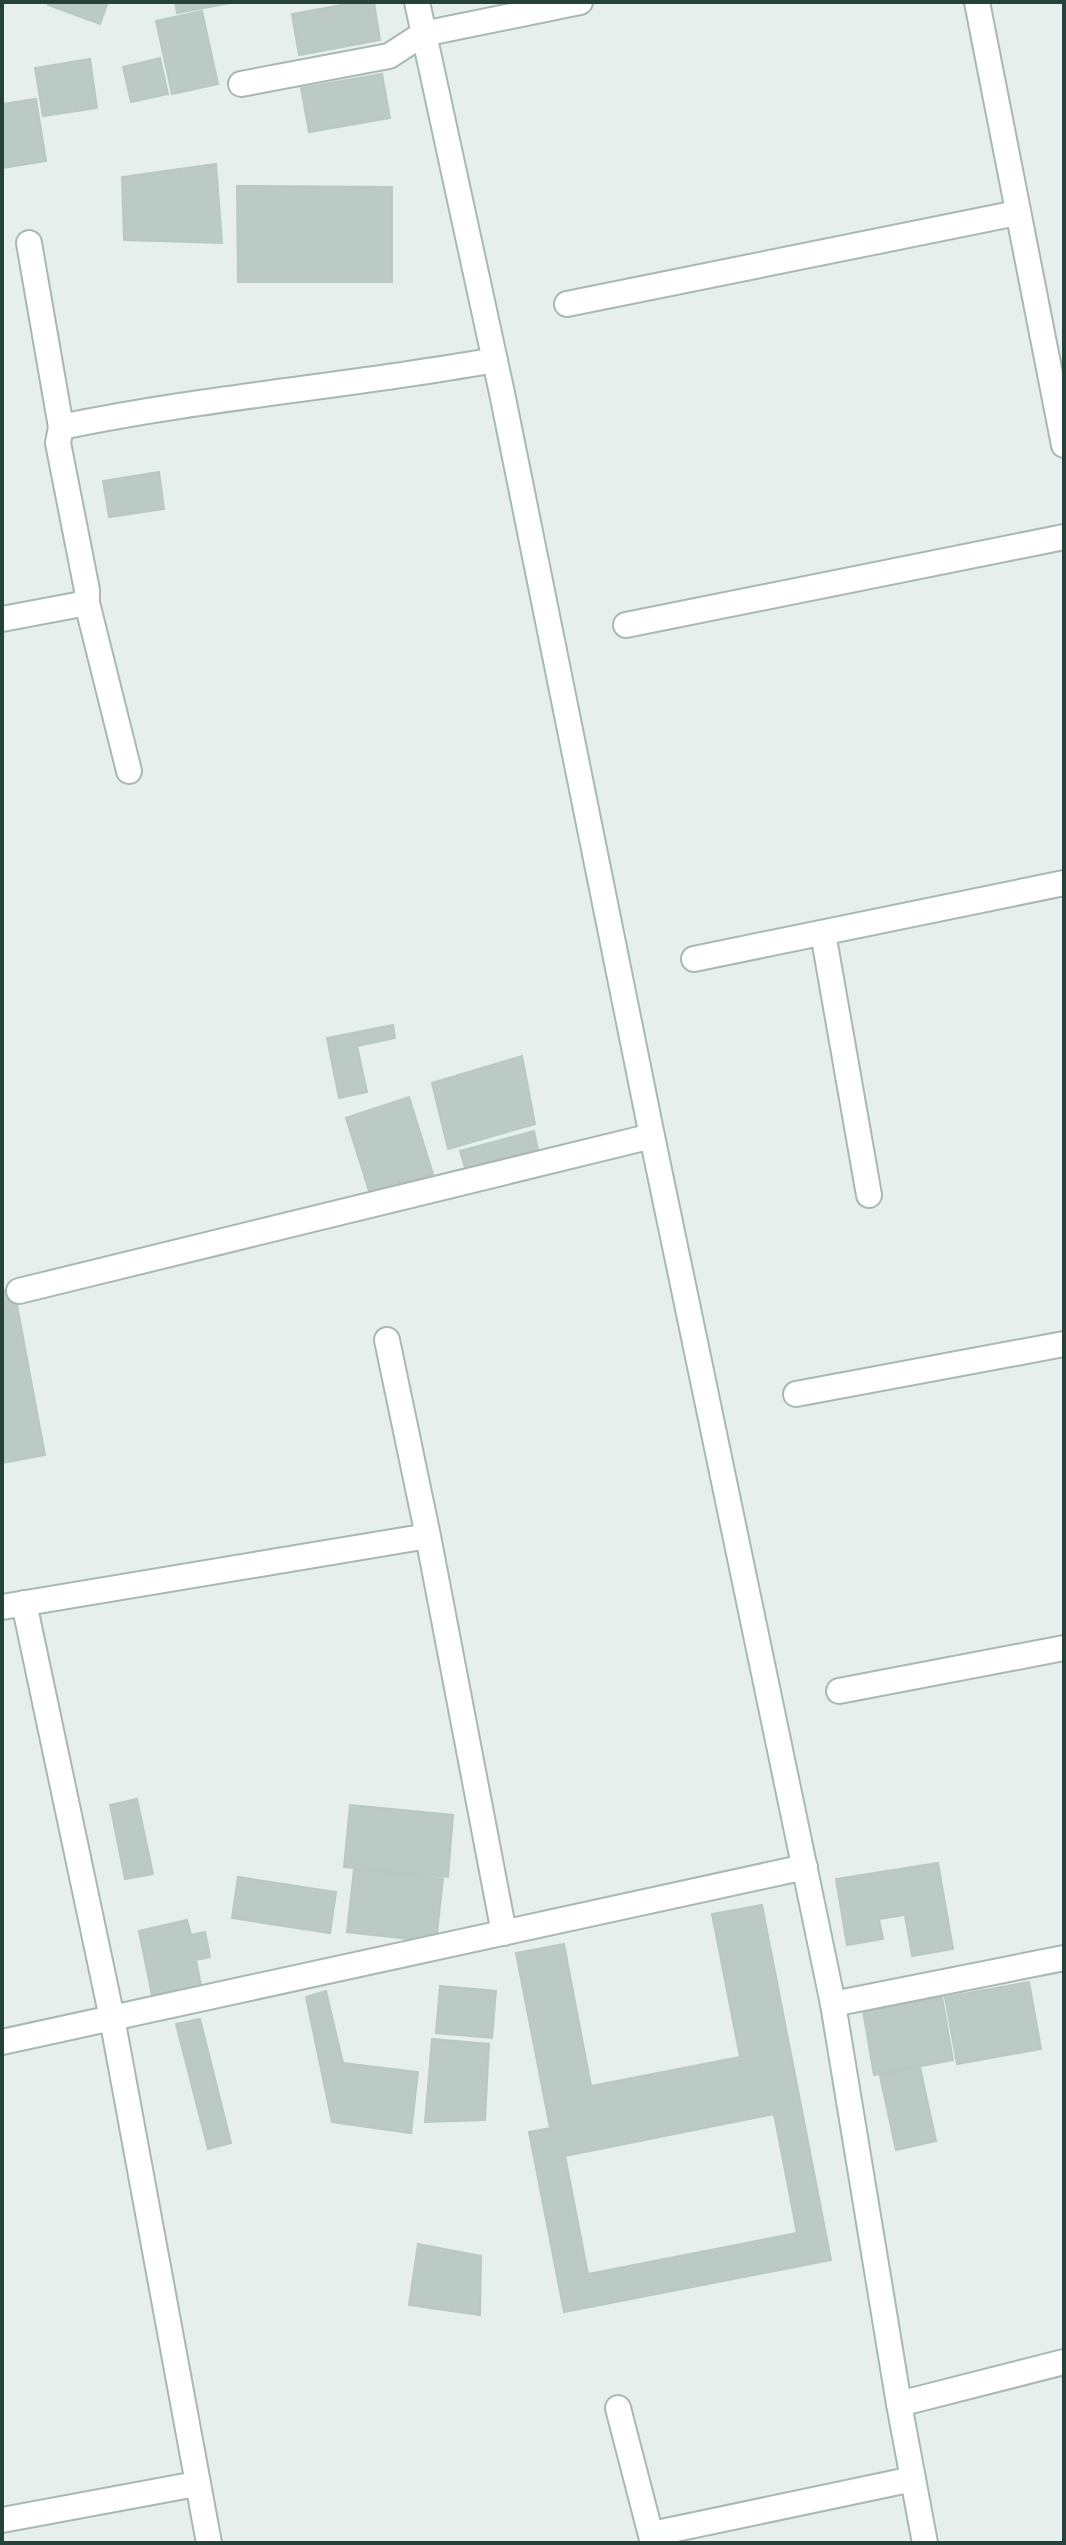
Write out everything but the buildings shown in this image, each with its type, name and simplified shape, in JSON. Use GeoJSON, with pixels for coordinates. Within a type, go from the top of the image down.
{"type":"FeatureCollection","features":[{"type":"Feature","properties":{"kind":"street"},"geometry":{"type":"LineString","coordinates":[[417,2],[495,360],[652,1136],[833,2004],[925,2543]]}},
{"type":"Feature","properties":{"kind":"street"},"geometry":{"type":"LineString","coordinates":[[241,84],[389,56],[423,34],[580,2]]}},
{"type":"Feature","properties":{"kind":"street"},"geometry":{"type":"LineString","coordinates":[[977,2],[1064,445]]}},
{"type":"Feature","properties":{"kind":"street"},"geometry":{"type":"LineString","coordinates":[[567,304],[1017,213]]}},
{"type":"Feature","properties":{"kind":"street"},"geometry":{"type":"LineString","coordinates":[[29,243],[61,427],[58,443],[87,603],[129,771]]}},
{"type":"Feature","properties":{"kind":"street"},"geometry":{"type":"LineString","coordinates":[[61,427],[190,404],[495,360]]}},
{"type":"Feature","properties":{"kind":"street"},"geometry":{"type":"LineString","coordinates":[[626,625],[1064,537]]}},
{"type":"Feature","properties":{"kind":"street"},"geometry":{"type":"LineString","coordinates":[[2,619],[87,603]]}},
{"type":"Feature","properties":{"kind":"street"},"geometry":{"type":"LineString","coordinates":[[694,959],[1064,883]]}},
{"type":"Feature","properties":{"kind":"street"},"geometry":{"type":"LineString","coordinates":[[823,933],[869,1195]]}},
{"type":"Feature","properties":{"kind":"street"},"geometry":{"type":"LineString","coordinates":[[19,1291],[652,1136]]}},
{"type":"Feature","properties":{"kind":"street"},"geometry":{"type":"LineString","coordinates":[[387,1340],[504,1933]]}},
{"type":"Feature","properties":{"kind":"street"},"geometry":{"type":"LineString","coordinates":[[796,1394],[1064,1344]]}},
{"type":"Feature","properties":{"kind":"street"},"geometry":{"type":"LineString","coordinates":[[209,2543],[112,2018],[13,1605],[428,1536]]}},
{"type":"Feature","properties":{"kind":"street"},"geometry":{"type":"LineString","coordinates":[[839,1691],[1064,1648]]}},
{"type":"Feature","properties":{"kind":"street"},"geometry":{"type":"LineString","coordinates":[[2,2042],[805,1867]]}},
{"type":"Feature","properties":{"kind":"street"},"geometry":{"type":"LineString","coordinates":[[833,2004],[1064,1958]]}},
{"type":"Feature","properties":{"kind":"street"},"geometry":{"type":"LineString","coordinates":[[899,2404],[1064,2362]]}},
{"type":"Feature","properties":{"kind":"street"},"geometry":{"type":"LineString","coordinates":[[618,2408],[652,2539],[913,2479]]}},
{"type":"Feature","properties":{"kind":"street"},"geometry":{"type":"LineString","coordinates":[[2,2520],[196,2484]]}}]}
